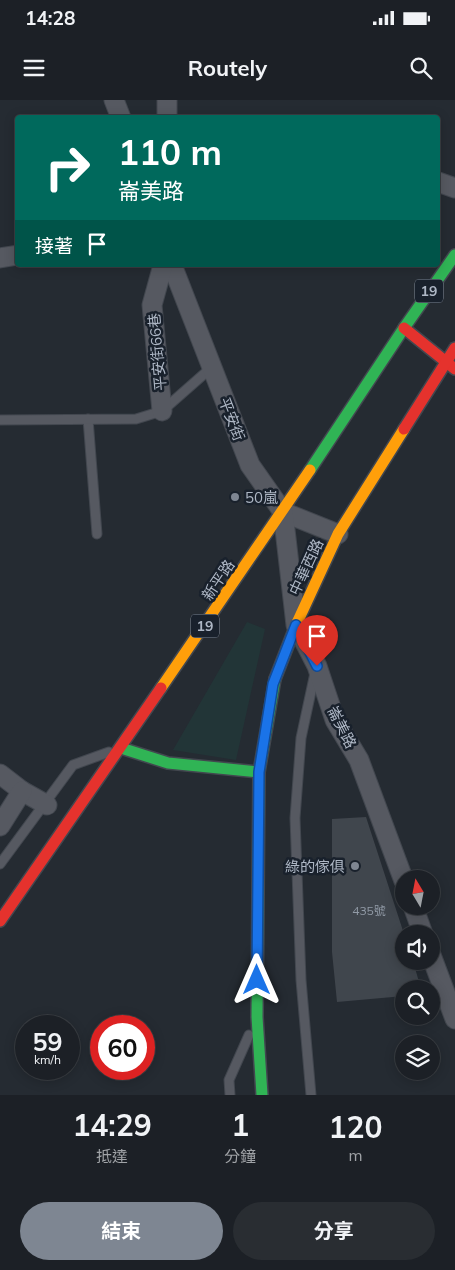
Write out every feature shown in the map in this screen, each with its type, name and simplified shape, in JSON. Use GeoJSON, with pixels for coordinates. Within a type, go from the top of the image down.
{"type":"FeatureCollection","features":[{"type":"Feature","properties":{"kind":"main road","name":"19"},"geometry":{"type":"LineString","coordinates":[[404,328],[455,255]]}},
{"type":"Feature","properties":{"kind":"main road"},"geometry":{"type":"LineString","coordinates":[[404,328],[451,365]]}},
{"type":"Feature","properties":{"kind":"main road","name":"新平路"},"geometry":{"type":"LineString","coordinates":[[0,921],[283,512],[404,328]]}},
{"type":"Feature","properties":{"kind":"main road","name":"中華西路"},"geometry":{"type":"LineString","coordinates":[[262,1095],[257,1018],[259,772],[273,684],[296,625],[338,534],[451,365],[455,348]]}},
{"type":"Feature","properties":{"kind":"main road"},"geometry":{"type":"LineString","coordinates":[[121,748],[168,763],[259,772]]}},
{"type":"Feature","properties":{"kind":"street"},"geometry":{"type":"LineString","coordinates":[[114,100],[119,115]]}},
{"type":"Feature","properties":{"kind":"street"},"geometry":{"type":"LineString","coordinates":[[167,100],[167,115]]}},
{"type":"Feature","properties":{"kind":"street"},"geometry":{"type":"LineString","coordinates":[[440,183],[455,188]]}},
{"type":"Feature","properties":{"kind":"street"},"geometry":{"type":"LineString","coordinates":[[0,258],[15,256]]}},
{"type":"Feature","properties":{"kind":"street","name":"平安街66巷"},"geometry":{"type":"LineString","coordinates":[[162,267],[152,305],[162,411]]}},
{"type":"Feature","properties":{"kind":"street","name":"平安街"},"geometry":{"type":"LineString","coordinates":[[173,267],[250,465],[283,512]]}},
{"type":"Feature","properties":{"kind":"street"},"geometry":{"type":"LineString","coordinates":[[283,512],[338,534]]}},
{"type":"Feature","properties":{"kind":"street","name":"崙美路"},"geometry":{"type":"LineString","coordinates":[[283,512],[296,625],[317,666],[336,720],[359,760],[400,870]]}},
{"type":"Feature","properties":{"kind":"street"},"geometry":{"type":"LineString","coordinates":[[0,774],[22,791],[46,804]]}},
{"type":"Feature","properties":{"kind":"street"},"geometry":{"type":"LineString","coordinates":[[0,826],[22,791]]}},
{"type":"Feature","properties":{"kind":"street"},"geometry":{"type":"LineString","coordinates":[[437,970],[455,1019]]}},
{"type":"Feature","properties":{"kind":"lane"},"geometry":{"type":"LineString","coordinates":[[0,420],[136,419],[162,411],[212,367]]}},
{"type":"Feature","properties":{"kind":"lane"},"geometry":{"type":"LineString","coordinates":[[88,419],[96,534]]}},
{"type":"Feature","properties":{"kind":"lane"},"geometry":{"type":"LineString","coordinates":[[311,1095],[301,980],[295,818],[301,738],[317,666]]}},
{"type":"Feature","properties":{"kind":"lane"},"geometry":{"type":"LineString","coordinates":[[0,864],[73,765],[121,748]]}},
{"type":"Feature","properties":{"kind":"lane"},"geometry":{"type":"LineString","coordinates":[[230,1095],[229,1080],[257,1018]]}},
{"type":"Feature","properties":{"kind":"shaded area"},"geometry":{"type":"Polygon","coordinates":[[[247,622],[265,629],[236,760],[173,750],[247,622]]]}},
{"type":"Feature","properties":{"kind":"building"},"geometry":{"type":"Polygon","coordinates":[[[366,817],[395,906],[395,915],[398,915],[401,925],[395,925],[395,970],[416,970],[418,980],[395,980],[395,997],[337,1002],[332,952],[332,819],[366,817]]]}},
{"type":"Feature","properties":{"kind":"traffic: fast"},"geometry":{"type":"LineString","coordinates":[[310,470],[455,255]]}},
{"type":"Feature","properties":{"kind":"traffic: fast"},"geometry":{"type":"LineString","coordinates":[[262,1095],[257,1017],[259,772],[275,679]]}},
{"type":"Feature","properties":{"kind":"traffic: fast"},"geometry":{"type":"LineString","coordinates":[[121,748],[168,763],[259,772]]}},
{"type":"Feature","properties":{"kind":"traffic: slow"},"geometry":{"type":"LineString","coordinates":[[275,679],[296,625],[338,534],[404,429]]}},
{"type":"Feature","properties":{"kind":"traffic: slow"},"geometry":{"type":"LineString","coordinates":[[161,688],[310,470]]}},
{"type":"Feature","properties":{"kind":"traffic: jam"},"geometry":{"type":"LineString","coordinates":[[404,328],[455,369]]}},
{"type":"Feature","properties":{"kind":"traffic: jam"},"geometry":{"type":"LineString","coordinates":[[404,429],[455,348]]}},
{"type":"Feature","properties":{"kind":"traffic: jam"},"geometry":{"type":"LineString","coordinates":[[0,921],[161,688]]}},
{"type":"Feature","properties":{"kind":"place","name":"50嵐"},"geometry":{"type":"Point","coordinates":[235,497]}},
{"type":"Feature","properties":{"kind":"place","name":"綠的傢俱"},"geometry":{"type":"Point","coordinates":[355,866]}},
{"type":"Feature","properties":{"kind":"route"},"geometry":{"type":"LineString","coordinates":[[257,980],[259,772],[273,684],[296,625],[317,666]]}}]}
